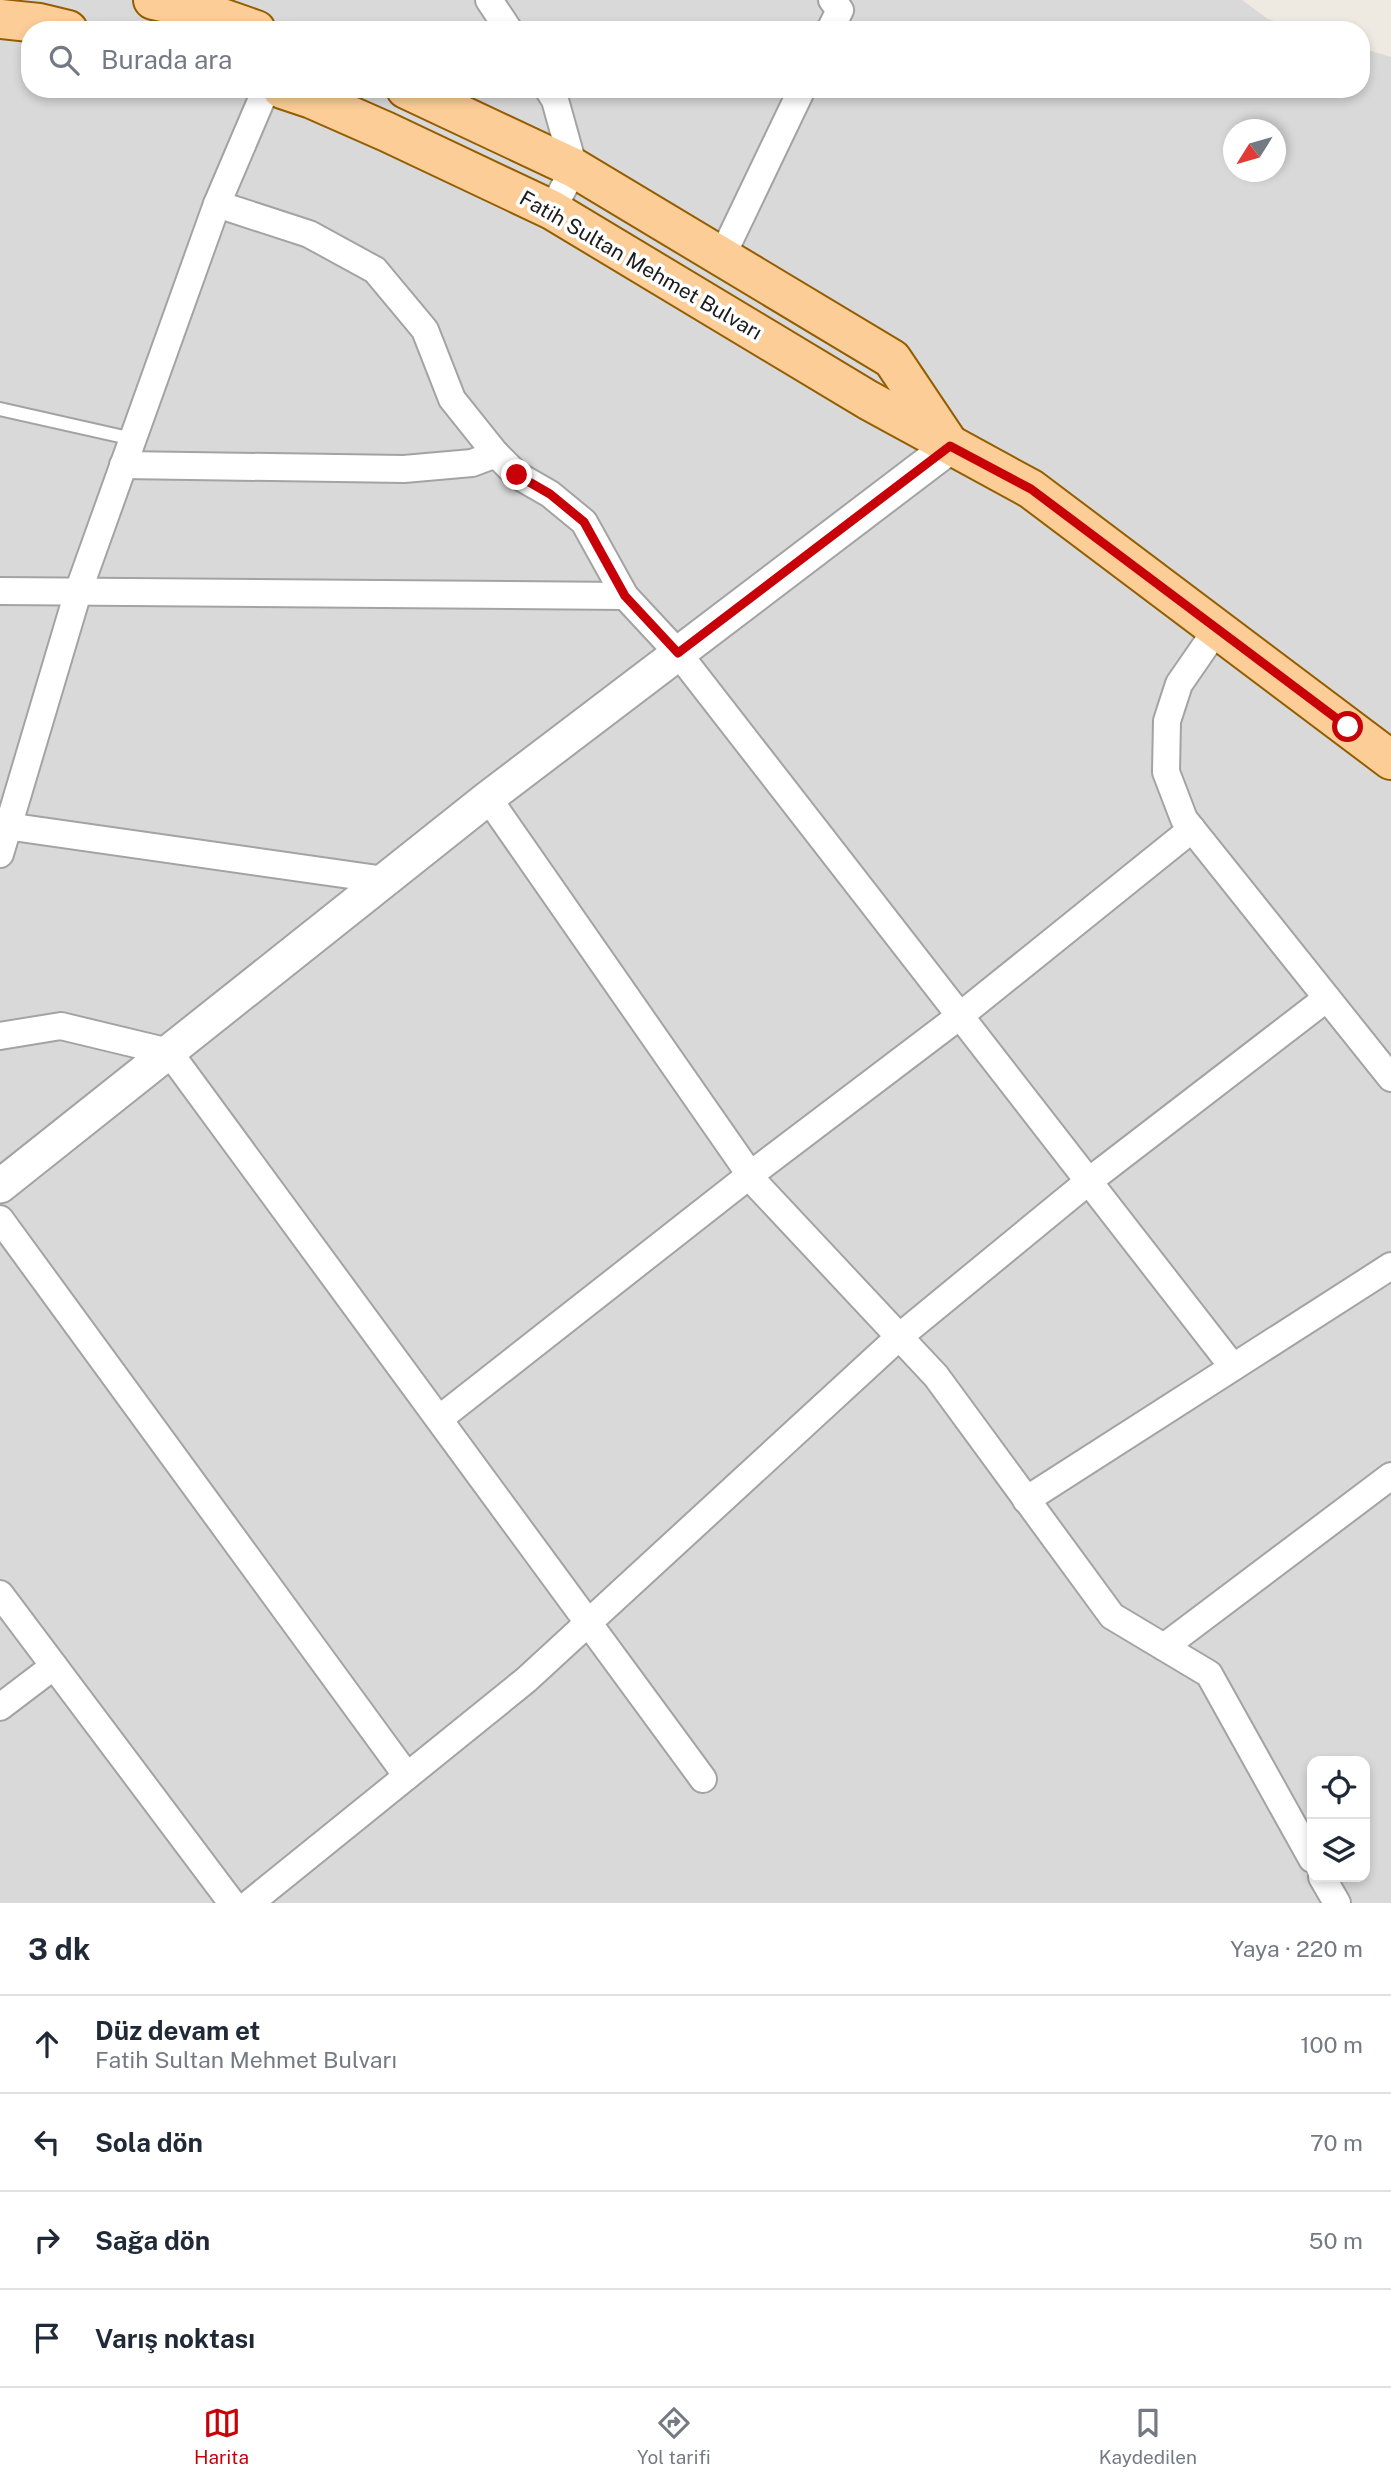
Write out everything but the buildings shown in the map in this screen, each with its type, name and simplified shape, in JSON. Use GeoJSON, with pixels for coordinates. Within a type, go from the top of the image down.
{"type":"FeatureCollection","features":[{"type":"Feature","properties":{"kind":"main road"},"geometry":{"type":"LineString","coordinates":[[153,0],[199,10],[230,21]]}},
{"type":"Feature","properties":{"kind":"main road"},"geometry":{"type":"LineString","coordinates":[[0,19],[21,21]]}},
{"type":"Feature","properties":{"kind":"main road","name":"Fatih Sultan Mehmet Bulvarı"},"geometry":{"type":"LineString","coordinates":[[309,98],[552,210],[868,400],[1031,489],[1391,760]]}},
{"type":"Feature","properties":{"kind":"main road","name":"Fatih Sultan Mehmet Bulvarı"},"geometry":{"type":"LineString","coordinates":[[426,98],[574,167],[892,359],[950,446]]}},
{"type":"Feature","properties":{"kind":"street"},"geometry":{"type":"LineString","coordinates":[[489,0],[503,21]]}},
{"type":"Feature","properties":{"kind":"street"},"geometry":{"type":"LineString","coordinates":[[832,0],[840,10],[834,21]]}},
{"type":"Feature","properties":{"kind":"street"},"geometry":{"type":"LineString","coordinates":[[0,854],[4,825],[78,592],[217,204],[262,98]]}},
{"type":"Feature","properties":{"kind":"street"},"geometry":{"type":"LineString","coordinates":[[552,210],[574,167],[554,98]]}},
{"type":"Feature","properties":{"kind":"street"},"geometry":{"type":"LineString","coordinates":[[722,257],[798,98]]}},
{"type":"Feature","properties":{"kind":"street"},"geometry":{"type":"LineString","coordinates":[[217,204],[309,234],[375,270],[425,330],[452,398],[496,454],[517,475],[550,494],[584,522],[625,596],[678,653],[1233,1367]]}},
{"type":"Feature","properties":{"kind":"street"},"geometry":{"type":"LineString","coordinates":[[0,1186],[488,798],[950,446]]}},
{"type":"Feature","properties":{"kind":"street"},"geometry":{"type":"LineString","coordinates":[[123,465],[404,469],[472,463],[496,454]]}},
{"type":"Feature","properties":{"kind":"street"},"geometry":{"type":"LineString","coordinates":[[0,591],[625,596]]}},
{"type":"Feature","properties":{"kind":"street"},"geometry":{"type":"LineString","coordinates":[[1217,629],[1179,684],[1167,721],[1166,772],[1184,819],[1391,1078]]}},
{"type":"Feature","properties":{"kind":"street"},"geometry":{"type":"LineString","coordinates":[[488,798],[750,1175],[936,1376],[1112,1616],[1209,1674],[1307,1850]]}},
{"type":"Feature","properties":{"kind":"street"},"geometry":{"type":"LineString","coordinates":[[4,825],[385,880]]}},
{"type":"Feature","properties":{"kind":"street"},"geometry":{"type":"LineString","coordinates":[[439,1419],[750,1175],[961,1015],[1192,829]]}},
{"type":"Feature","properties":{"kind":"street"},"geometry":{"type":"LineString","coordinates":[[250,1903],[526,1680],[899,1337],[1089,1181],[1327,998]]}},
{"type":"Feature","properties":{"kind":"street"},"geometry":{"type":"LineString","coordinates":[[0,1036],[61,1026],[169,1052],[702,1779]]}},
{"type":"Feature","properties":{"kind":"street"},"geometry":{"type":"LineString","coordinates":[[0,1219],[407,1776]]}},
{"type":"Feature","properties":{"kind":"street"},"geometry":{"type":"LineString","coordinates":[[1026,1500],[1391,1266]]}},
{"type":"Feature","properties":{"kind":"street"},"geometry":{"type":"LineString","coordinates":[[1164,1647],[1391,1476]]}},
{"type":"Feature","properties":{"kind":"street"},"geometry":{"type":"LineString","coordinates":[[0,1594],[232,1903]]}},
{"type":"Feature","properties":{"kind":"street"},"geometry":{"type":"LineString","coordinates":[[0,1707],[54,1666]]}},
{"type":"Feature","properties":{"kind":"street"},"geometry":{"type":"LineString","coordinates":[[1325,1882],[1337,1903]]}},
{"type":"Feature","properties":{"kind":"lane"},"geometry":{"type":"LineString","coordinates":[[0,409],[133,439]]}},
{"type":"Feature","properties":{"kind":"shaded area"},"geometry":{"type":"Polygon","coordinates":[[[0,0],[1242,0],[1274,21],[21,21],[21,98],[1370,98],[1370,51],[1391,57],[1391,1903],[0,1903],[0,0]]]}},
{"type":"Feature","properties":{"kind":"route"},"geometry":{"type":"LineString","coordinates":[[517,475],[550,494],[584,522],[625,596],[678,653],[950,446],[1031,489],[1348,727]]}}]}
